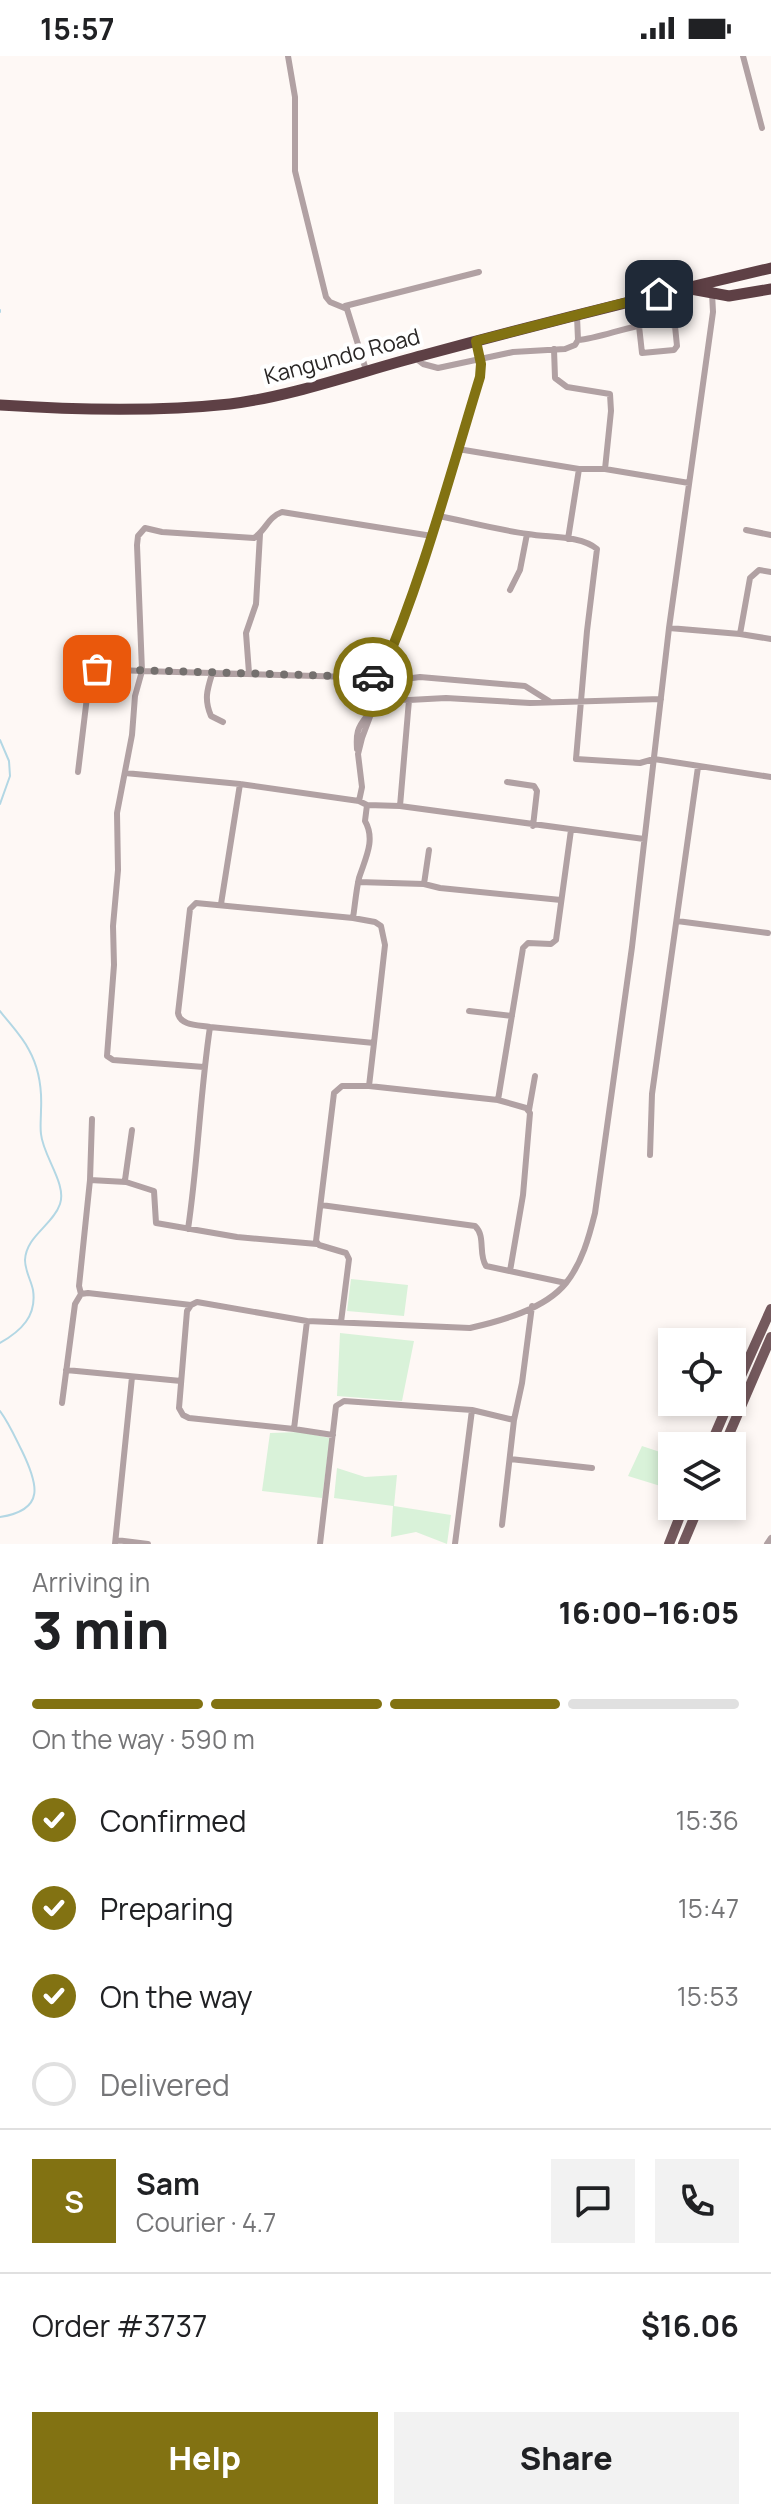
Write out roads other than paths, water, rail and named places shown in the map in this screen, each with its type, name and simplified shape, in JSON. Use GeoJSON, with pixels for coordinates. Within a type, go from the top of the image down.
{"type":"FeatureCollection","features":[{"type":"Feature","properties":{"kind":"highway","name":"Kangundo Road"},"geometry":{"type":"LineString","coordinates":[[0,405],[110,408],[233,404],[771,268]]}},
{"type":"Feature","properties":{"kind":"highway","name":"Kangundo Road"},"geometry":{"type":"LineString","coordinates":[[687,288],[729,296],[771,289]]}},
{"type":"Feature","properties":{"kind":"main road"},"geometry":{"type":"LineString","coordinates":[[746,1365],[771,1309]]}},
{"type":"Feature","properties":{"kind":"main road"},"geometry":{"type":"LineString","coordinates":[[730,1432],[771,1337]]}},
{"type":"Feature","properties":{"kind":"main road"},"geometry":{"type":"LineString","coordinates":[[669,1544],[678,1520]]}},
{"type":"Feature","properties":{"kind":"main road"},"geometry":{"type":"LineString","coordinates":[[683,1544],[693,1520]]}},
{"type":"Feature","properties":{"kind":"street"},"geometry":{"type":"LineString","coordinates":[[288,56],[295,97],[295,171],[326,297],[330,302],[345,306],[479,272]]}},
{"type":"Feature","properties":{"kind":"street"},"geometry":{"type":"LineString","coordinates":[[743,56],[762,128]]}},
{"type":"Feature","properties":{"kind":"street"},"geometry":{"type":"LineString","coordinates":[[333,1435],[183,1415],[179,1408],[187,1311],[191,1305],[197,1302],[307,1321],[470,1328],[492,1323],[554,1294],[566,1283],[587,1243],[595,1213],[632,947],[669,628],[713,312],[712,293]]}},
{"type":"Feature","properties":{"kind":"street"},"geometry":{"type":"LineString","coordinates":[[578,340],[594,339],[639,326],[673,324],[677,346],[674,350],[642,353],[639,326],[632,301]]}},
{"type":"Feature","properties":{"kind":"street"},"geometry":{"type":"LineString","coordinates":[[345,306],[366,370]]}},
{"type":"Feature","properties":{"kind":"street"},"geometry":{"type":"LineString","coordinates":[[414,357],[423,364],[438,368],[513,352],[565,349],[575,345],[578,340],[577,316]]}},
{"type":"Feature","properties":{"kind":"street"},"geometry":{"type":"LineString","coordinates":[[507,333],[513,352]]}},
{"type":"Feature","properties":{"kind":"street"},"geometry":{"type":"LineString","coordinates":[[359,801],[362,787],[358,754],[377,698],[380,677],[439,516],[480,377],[476,341]]}},
{"type":"Feature","properties":{"kind":"street"},"geometry":{"type":"LineString","coordinates":[[554,349],[555,378],[567,387],[610,394],[605,469]]}},
{"type":"Feature","properties":{"kind":"street"},"geometry":{"type":"LineString","coordinates":[[458,449],[689,483]]}},
{"type":"Feature","properties":{"kind":"street"},"geometry":{"type":"LineString","coordinates":[[568,539],[579,469]]}},
{"type":"Feature","properties":{"kind":"street"},"geometry":{"type":"LineString","coordinates":[[204,1067],[113,1060],[107,1056],[118,870],[117,813],[135,696],[142,671],[138,536],[145,528],[162,532],[254,538],[270,519],[282,512],[432,536]]}},
{"type":"Feature","properties":{"kind":"street"},"geometry":{"type":"LineString","coordinates":[[439,516],[568,539],[593,545],[597,549],[576,759],[640,763],[654,759],[771,777]]}},
{"type":"Feature","properties":{"kind":"street"},"geometry":{"type":"LineString","coordinates":[[746,530],[771,535]]}},
{"type":"Feature","properties":{"kind":"street"},"geometry":{"type":"LineString","coordinates":[[249,673],[246,633],[256,604],[260,534]]}},
{"type":"Feature","properties":{"kind":"street"},"geometry":{"type":"LineString","coordinates":[[510,590],[520,570],[527,534]]}},
{"type":"Feature","properties":{"kind":"street"},"geometry":{"type":"LineString","coordinates":[[740,634],[750,578],[759,570],[771,572]]}},
{"type":"Feature","properties":{"kind":"street"},"geometry":{"type":"LineString","coordinates":[[669,628],[771,639]]}},
{"type":"Feature","properties":{"kind":"street"},"geometry":{"type":"LineString","coordinates":[[78,772],[90,672],[97,669],[420,677],[525,686],[549,701]]}},
{"type":"Feature","properties":{"kind":"street"},"geometry":{"type":"LineString","coordinates":[[212,674],[206,705],[211,716],[223,722]]}},
{"type":"Feature","properties":{"kind":"street"},"geometry":{"type":"LineString","coordinates":[[351,677],[369,686],[377,698]]}},
{"type":"Feature","properties":{"kind":"street"},"geometry":{"type":"LineString","coordinates":[[392,699],[405,679]]}},
{"type":"Feature","properties":{"kind":"street"},"geometry":{"type":"LineString","coordinates":[[377,698],[530,703],[661,699]]}},
{"type":"Feature","properties":{"kind":"street"},"geometry":{"type":"LineString","coordinates":[[400,806],[409,700]]}},
{"type":"Feature","properties":{"kind":"street"},"geometry":{"type":"LineString","coordinates":[[650,1155],[652,1094],[698,767]]}},
{"type":"Feature","properties":{"kind":"street"},"geometry":{"type":"LineString","coordinates":[[125,773],[240,784],[359,801],[367,805],[400,806],[644,839]]}},
{"type":"Feature","properties":{"kind":"street"},"geometry":{"type":"LineString","coordinates":[[507,782],[534,786],[537,791],[533,826]]}},
{"type":"Feature","properties":{"kind":"street"},"geometry":{"type":"LineString","coordinates":[[221,904],[240,784]]}},
{"type":"Feature","properties":{"kind":"street"},"geometry":{"type":"LineString","coordinates":[[353,918],[358,882],[369,849],[370,831],[365,821],[367,805]]}},
{"type":"Feature","properties":{"kind":"street"},"geometry":{"type":"LineString","coordinates":[[498,1100],[523,948],[528,943],[554,943],[571,830]]}},
{"type":"Feature","properties":{"kind":"street"},"geometry":{"type":"LineString","coordinates":[[424,884],[429,850]]}},
{"type":"Feature","properties":{"kind":"street"},"geometry":{"type":"LineString","coordinates":[[358,882],[424,884],[561,900]]}},
{"type":"Feature","properties":{"kind":"street"},"geometry":{"type":"LineString","coordinates":[[369,1086],[374,1043],[385,936],[381,926],[353,918],[221,904],[196,903],[190,909],[178,1013],[183,1022],[374,1043]]}},
{"type":"Feature","properties":{"kind":"street"},"geometry":{"type":"LineString","coordinates":[[677,921],[768,933]]}},
{"type":"Feature","properties":{"kind":"street"},"geometry":{"type":"LineString","coordinates":[[469,1011],[512,1016]]}},
{"type":"Feature","properties":{"kind":"street"},"geometry":{"type":"LineString","coordinates":[[188,1229],[210,1027]]}},
{"type":"Feature","properties":{"kind":"street"},"geometry":{"type":"LineString","coordinates":[[510,1271],[523,1195],[529,1110],[535,1076]]}},
{"type":"Feature","properties":{"kind":"street"},"geometry":{"type":"LineString","coordinates":[[317,1244],[334,1093],[342,1086],[369,1086],[498,1100],[529,1110]]}},
{"type":"Feature","properties":{"kind":"street"},"geometry":{"type":"LineString","coordinates":[[62,1403],[75,1304],[81,1294],[79,1286],[90,1180],[92,1119]]}},
{"type":"Feature","properties":{"kind":"street"},"geometry":{"type":"LineString","coordinates":[[126,1182],[132,1130]]}},
{"type":"Feature","properties":{"kind":"street"},"geometry":{"type":"LineString","coordinates":[[90,1180],[126,1182],[154,1191],[156,1223],[237,1237],[317,1244],[341,1250],[349,1259],[341,1322]]}},
{"type":"Feature","properties":{"kind":"street"},"geometry":{"type":"LineString","coordinates":[[321,1205],[475,1226],[480,1232],[483,1263],[486,1266],[566,1283]]}},
{"type":"Feature","properties":{"kind":"street"},"geometry":{"type":"LineString","coordinates":[[81,1294],[191,1305]]}},
{"type":"Feature","properties":{"kind":"street"},"geometry":{"type":"LineString","coordinates":[[502,1525],[532,1306]]}},
{"type":"Feature","properties":{"kind":"street"},"geometry":{"type":"LineString","coordinates":[[294,1429],[307,1321]]}},
{"type":"Feature","properties":{"kind":"street"},"geometry":{"type":"LineString","coordinates":[[66,1370],[181,1381]]}},
{"type":"Feature","properties":{"kind":"street"},"geometry":{"type":"LineString","coordinates":[[132,1377],[115,1542],[148,1544]]}},
{"type":"Feature","properties":{"kind":"street"},"geometry":{"type":"LineString","coordinates":[[320,1544],[336,1406],[344,1401],[472,1410],[514,1420]]}},
{"type":"Feature","properties":{"kind":"street"},"geometry":{"type":"LineString","coordinates":[[455,1544],[472,1410]]}},
{"type":"Feature","properties":{"kind":"street"},"geometry":{"type":"LineString","coordinates":[[510,1459],[592,1468]]}},
{"type":"Feature","properties":{"kind":"street"},"geometry":{"type":"LineString","coordinates":[[767,1544],[771,1538]]}},
{"type":"Feature","properties":{"kind":"waterway"},"geometry":{"type":"LineString","coordinates":[[0,740],[9,761],[10,776],[0,804]]}},
{"type":"Feature","properties":{"kind":"waterway"},"geometry":{"type":"LineString","coordinates":[[0,1011],[23,1040],[35,1064],[41,1095],[41,1134],[61,1196],[57,1211],[35,1237],[27,1252],[25,1264],[34,1299],[30,1315],[21,1328],[0,1343]]}},
{"type":"Feature","properties":{"kind":"waterway"},"geometry":{"type":"LineString","coordinates":[[0,1411],[28,1463],[34,1485],[31,1502],[25,1508],[0,1517]]}}]}
